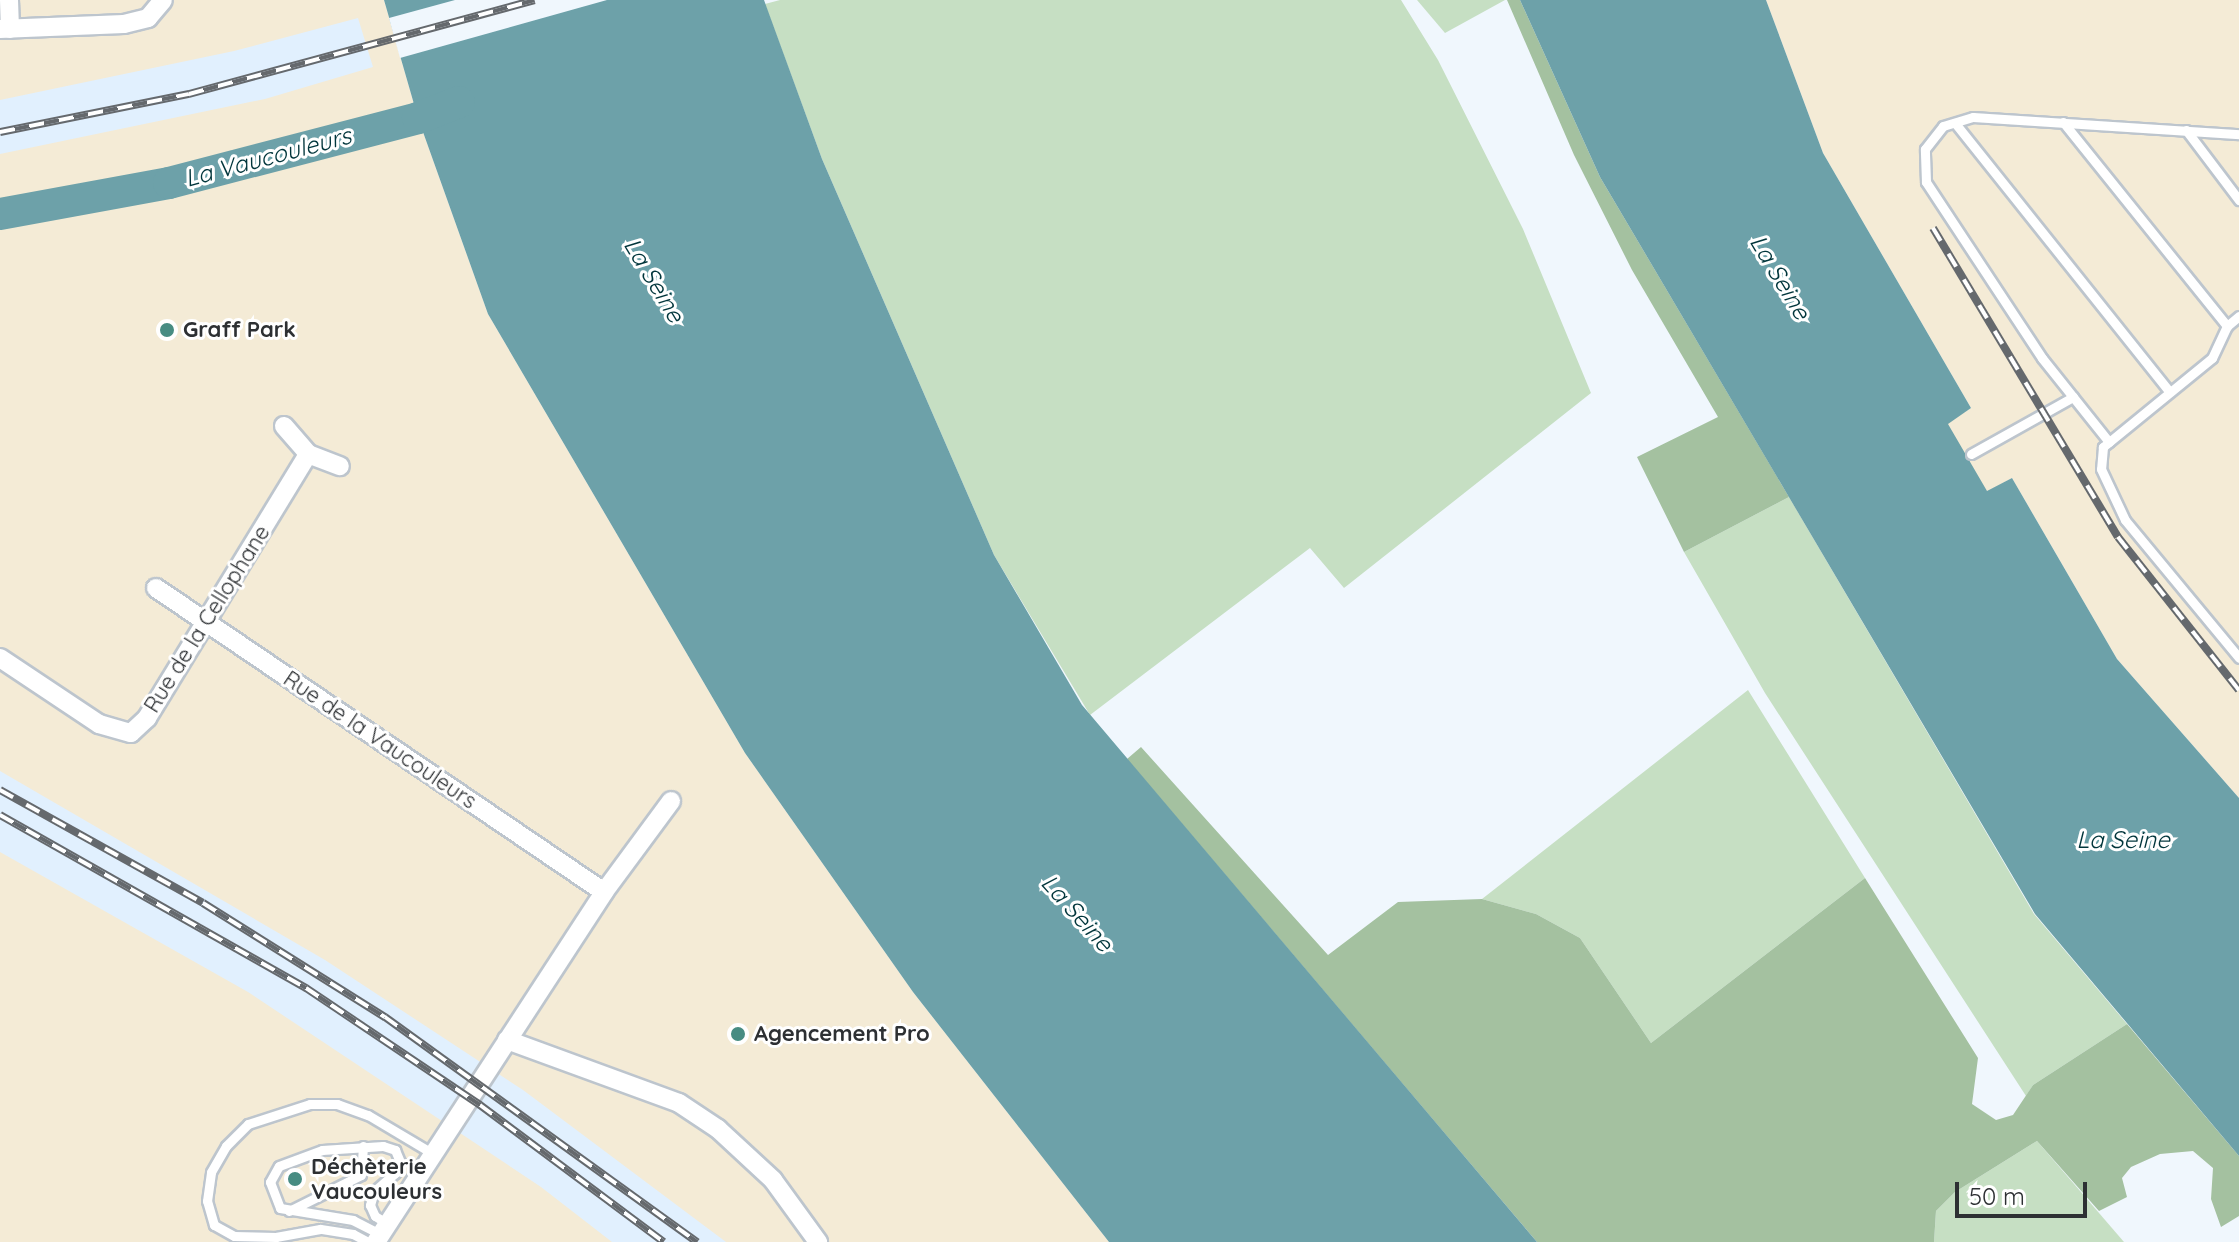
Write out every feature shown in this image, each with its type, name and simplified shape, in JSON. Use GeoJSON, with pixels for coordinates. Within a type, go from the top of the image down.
{"type":"FeatureCollection","features":[{"type":"Feature","properties":{"kind":"street"},"geometry":{"type":"LineString","coordinates":[[9,0],[5,29],[124,24],[148,18],[163,0]]}},
{"type":"Feature","properties":{"kind":"street"},"geometry":{"type":"LineString","coordinates":[[284,426],[308,454],[340,466]]}},
{"type":"Feature","properties":{"kind":"street","name":"Rue de la Cellophane"},"geometry":{"type":"LineString","coordinates":[[0,658],[99,724],[131,733],[147,718],[308,454]]}},
{"type":"Feature","properties":{"kind":"street","name":"Rue de la Vaucouleurs"},"geometry":{"type":"LineString","coordinates":[[156,588],[604,892]]}},
{"type":"Feature","properties":{"kind":"street"},"geometry":{"type":"LineString","coordinates":[[377,1235],[604,892],[671,801]]}},
{"type":"Feature","properties":{"kind":"street"},"geometry":{"type":"LineString","coordinates":[[507,1040],[679,1103],[718,1129],[773,1180],[818,1242]]}},
{"type":"Feature","properties":{"kind":"lane"},"geometry":{"type":"LineString","coordinates":[[2109,442],[2073,397],[1926,182],[1925,149],[1943,126],[1973,117],[2239,134]]}},
{"type":"Feature","properties":{"kind":"lane"},"geometry":{"type":"LineString","coordinates":[[2063,122],[2227,326]]}},
{"type":"Feature","properties":{"kind":"lane"},"geometry":{"type":"LineString","coordinates":[[1955,123],[2170,392]]}},
{"type":"Feature","properties":{"kind":"lane"},"geometry":{"type":"LineString","coordinates":[[2186,130],[2239,200]]}},
{"type":"Feature","properties":{"kind":"lane"},"geometry":{"type":"LineString","coordinates":[[2239,316],[2227,326],[2212,358],[2103,447],[2101,469],[2125,520],[2239,658]]}},
{"type":"Feature","properties":{"kind":"lane"},"geometry":{"type":"LineString","coordinates":[[1971,454],[2073,397]]}},
{"type":"Feature","properties":{"kind":"lane"},"geometry":{"type":"LineString","coordinates":[[377,1235],[320,1229],[276,1237],[234,1236],[214,1225],[207,1201],[211,1172],[226,1146],[248,1124],[310,1104],[337,1104],[368,1115],[432,1153]]}},
{"type":"Feature","properties":{"kind":"lane"},"geometry":{"type":"LineString","coordinates":[[363,1146],[395,1150],[400,1162],[395,1173],[374,1191],[370,1205],[377,1235],[353,1220],[289,1211],[272,1198],[270,1182],[279,1166],[322,1150],[363,1146]]}},
{"type":"Feature","properties":{"kind":"lane"},"geometry":{"type":"LineString","coordinates":[[289,1211],[361,1175],[363,1146]]}},
{"type":"Feature","properties":{"kind":"shaded area"},"geometry":{"type":"Polygon","coordinates":[[[0,0],[384,0],[418,118],[488,314],[745,753],[913,992],[1109,1242],[0,1242],[0,0]]]}},
{"type":"Feature","properties":{"kind":"shaded area"},"geometry":{"type":"Polygon","coordinates":[[[1766,0],[2239,0],[2239,798],[2117,659],[2012,478],[1987,492],[1947,423],[1971,408],[1823,153],[1766,0]]]}},
{"type":"Feature","properties":{"kind":"shaded area"},"geometry":{"type":"Polygon","coordinates":[[[358,18],[373,67],[265,99],[0,154],[0,100],[234,51],[358,18]]]}},
{"type":"Feature","properties":{"kind":"shaded area"},"geometry":{"type":"Polygon","coordinates":[[[0,771],[325,960],[523,1090],[726,1242],[612,1242],[541,1187],[248,992],[0,852],[0,771]]]}},
{"type":"Feature","properties":{"kind":"green space"},"geometry":{"type":"Polygon","coordinates":[[[780,0],[1401,0],[1438,60],[1523,229],[1591,393],[1344,588],[1310,548],[1090,715],[994,555],[822,159],[765,4],[780,0]]]}},
{"type":"Feature","properties":{"kind":"green space"},"geometry":{"type":"Polygon","coordinates":[[[1417,0],[1505,0],[1445,33],[1417,0]]]}},
{"type":"Feature","properties":{"kind":"green space"},"geometry":{"type":"Polygon","coordinates":[[[1507,0],[1520,0],[1600,177],[1789,497],[1684,552],[1637,457],[1718,417],[1632,270],[1574,155],[1507,0]]]}},
{"type":"Feature","properties":{"kind":"green space"},"geometry":{"type":"Polygon","coordinates":[[[1789,497],[2034,914],[2127,1024],[2033,1085],[2026,1096],[1765,693],[1684,552],[1789,497]]]}},
{"type":"Feature","properties":{"kind":"green space"},"geometry":{"type":"Polygon","coordinates":[[[1748,690],[1865,878],[1651,1043],[1580,938],[1536,914],[1482,899],[1748,690]]]}},
{"type":"Feature","properties":{"kind":"green space"},"geometry":{"type":"Polygon","coordinates":[[[1141,747],[1328,955],[1398,902],[1482,899],[1536,914],[1580,938],[1651,1043],[1865,878],[1978,1058],[1972,1104],[1996,1120],[2013,1115],[2033,1085],[2127,1024],[2239,1156],[2239,1216],[2221,1227],[2211,1199],[2213,1168],[2193,1151],[2160,1154],[2131,1167],[2122,1178],[2127,1197],[2099,1211],[2037,1141],[1955,1192],[1936,1211],[1934,1242],[1537,1242],[1127,759],[1141,747]]]}},
{"type":"Feature","properties":{"kind":"green space"},"geometry":{"type":"Polygon","coordinates":[[[2037,1141],[2124,1242],[1934,1242],[1936,1211],[1955,1192],[2037,1141]]]}},
{"type":"Feature","properties":{"kind":"water"},"geometry":{"type":"Polygon","coordinates":[[[384,0],[764,0],[822,159],[994,555],[1082,705],[1537,1242],[1109,1242],[913,992],[745,753],[488,314],[418,118],[384,0]]]}},
{"type":"Feature","properties":{"kind":"water","name":"La Seine"},"geometry":{"type":"Polygon","coordinates":[[[1520,0],[1766,0],[1823,153],[1971,408],[1948,424],[1987,491],[2012,478],[2117,659],[2239,798],[2239,1156],[2035,914],[1600,177],[1520,0]]]}},
{"type":"Feature","properties":{"kind":"pier"},"geometry":{"type":"Polygon","coordinates":[[[455,0],[607,0],[400,58],[389,18],[455,0]]]}},
{"type":"Feature","properties":{"kind":"waterway","name":"La Vaucouleurs"},"geometry":{"type":"LineString","coordinates":[[0,214],[169,183],[418,118],[459,102]]}},
{"type":"Feature","properties":{"kind":"railway"},"geometry":{"type":"LineString","coordinates":[[0,132],[189,94],[534,0]]}},
{"type":"Feature","properties":{"kind":"railway"},"geometry":{"type":"LineString","coordinates":[[1933,228],[2118,537],[2239,690]]}},
{"type":"Feature","properties":{"kind":"railway"},"geometry":{"type":"LineString","coordinates":[[0,790],[203,903],[385,1017],[697,1242]]}},
{"type":"Feature","properties":{"kind":"railway"},"geometry":{"type":"LineString","coordinates":[[0,815],[306,988],[480,1105],[664,1242]]}},
{"type":"Feature","properties":{"kind":"place","name":"Graff Park"},"geometry":{"type":"Point","coordinates":[167,330]}},
{"type":"Feature","properties":{"kind":"place","name":"Agencement Pro"},"geometry":{"type":"Point","coordinates":[738,1034]}},
{"type":"Feature","properties":{"kind":"place","name":"Déchèterie Vaucouleurs"},"geometry":{"type":"Point","coordinates":[295,1179]}}]}
